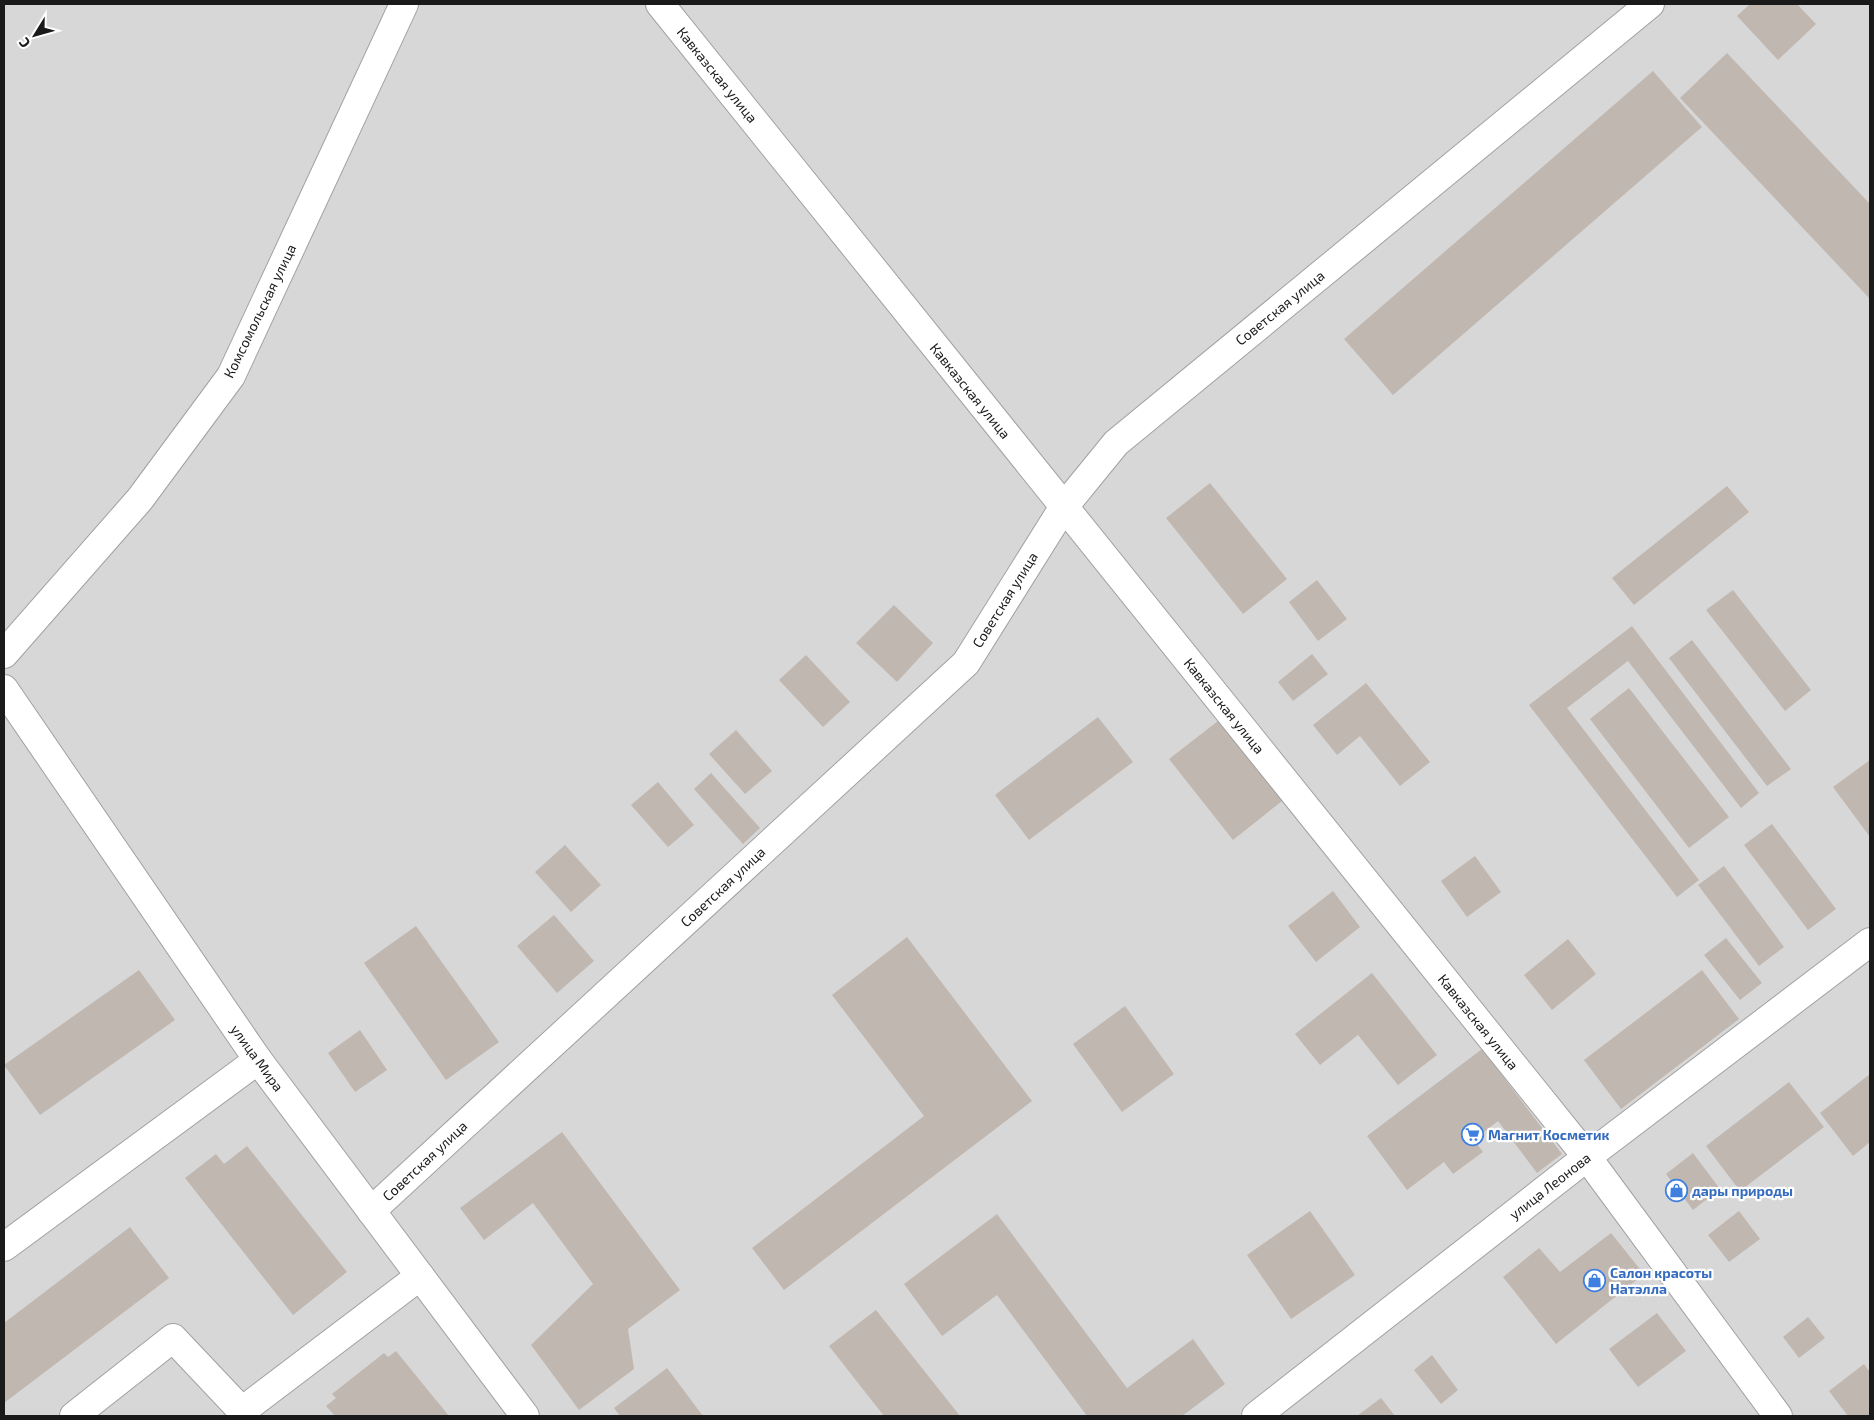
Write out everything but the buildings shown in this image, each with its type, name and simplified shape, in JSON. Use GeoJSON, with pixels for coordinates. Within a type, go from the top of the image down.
{"type":"FeatureCollection","features":[{"type":"Feature","properties":{"kind":"street","name":"Комсомольская улица"},"geometry":{"type":"LineString","coordinates":[[4,654],[140,499],[231,376],[404,4]]}},
{"type":"Feature","properties":{"kind":"street","name":"Кавказская улица"},"geometry":{"type":"LineString","coordinates":[[660,4],[1587,1157],[1778,1416]]}},
{"type":"Feature","properties":{"kind":"street","name":"Советская улица"},"geometry":{"type":"LineString","coordinates":[[371,1211],[966,663],[1064,508],[1116,442],[1650,4]]}},
{"type":"Feature","properties":{"kind":"street","name":"улица Мира"},"geometry":{"type":"LineString","coordinates":[[4,689],[258,1060],[526,1416]]}},
{"type":"Feature","properties":{"kind":"street","name":"улица Леонова"},"geometry":{"type":"LineString","coordinates":[[1256,1416],[1587,1157],[1870,942]]}},
{"type":"Feature","properties":{"kind":"street"},"geometry":{"type":"LineString","coordinates":[[4,1247],[258,1060]]}},
{"type":"Feature","properties":{"kind":"street"},"geometry":{"type":"LineString","coordinates":[[74,1416],[173,1338],[244,1414],[420,1276]]}},
{"type":"Feature","properties":{"kind":"shaded area"},"geometry":{"type":"Polygon","coordinates":[[[4,4],[1870,4],[1870,1416],[4,1416],[4,4]]]}},
{"type":"Feature","properties":{"kind":"place","name":"Магнит Косметик"},"geometry":{"type":"Point","coordinates":[1472,1135]}},
{"type":"Feature","properties":{"kind":"place","name":"дары природы"},"geometry":{"type":"Point","coordinates":[1676,1191]}},
{"type":"Feature","properties":{"kind":"place","name":"Салон красоты Натэлла"},"geometry":{"type":"Point","coordinates":[1594,1281]}}]}
